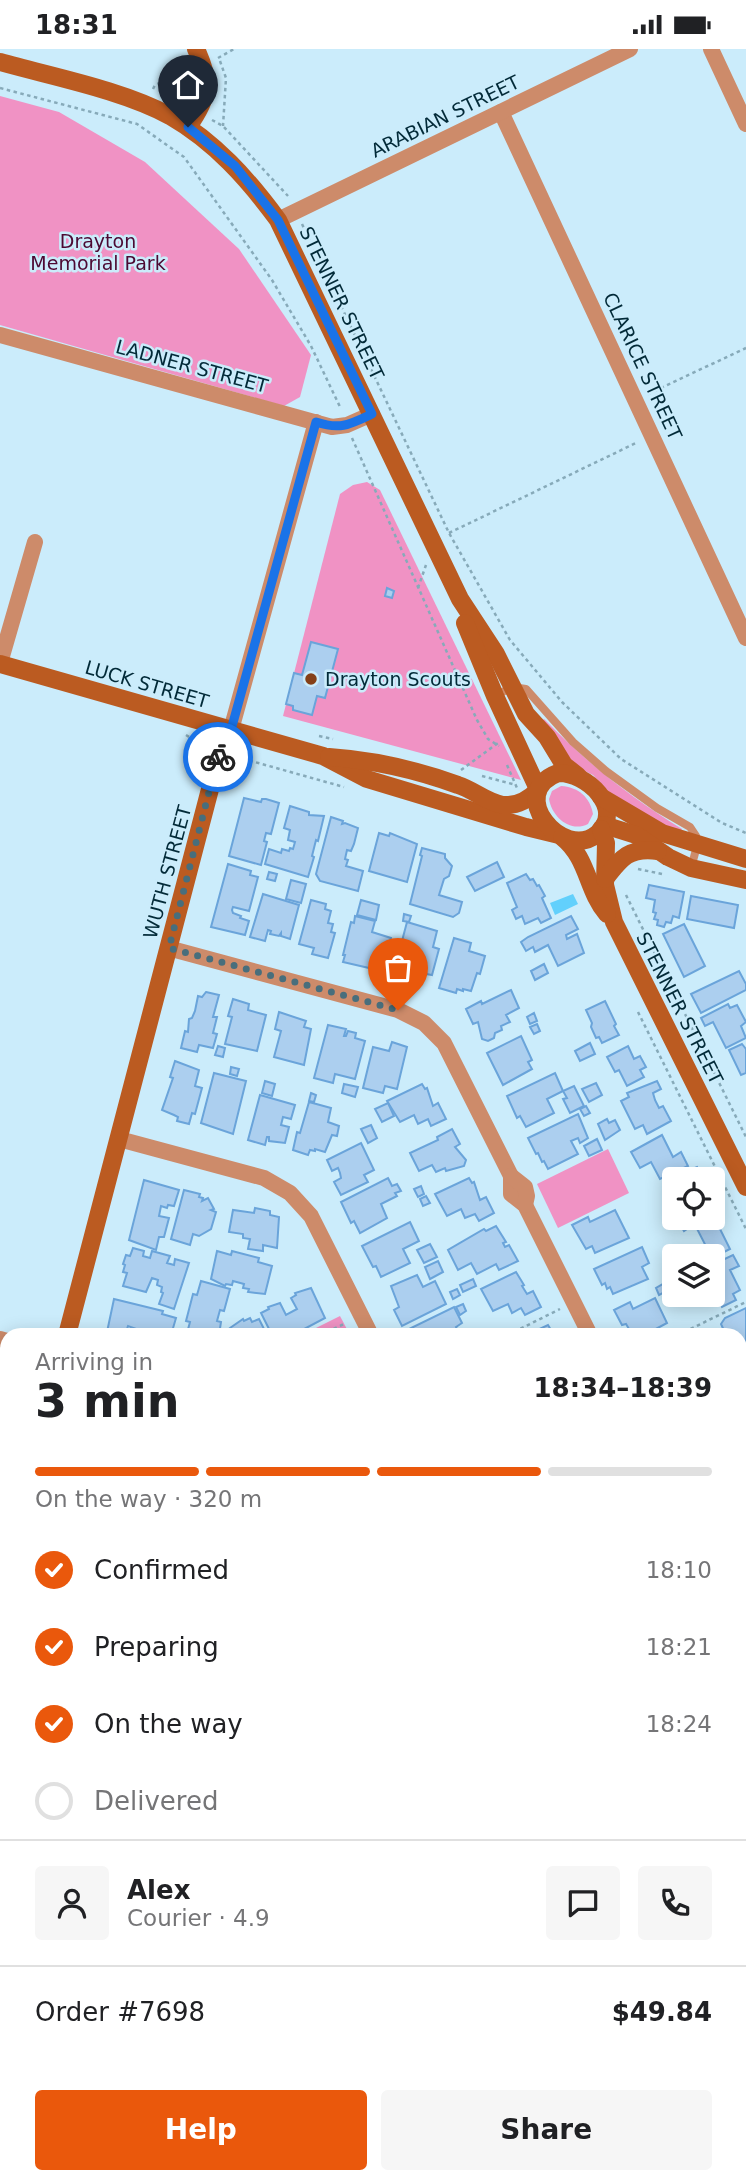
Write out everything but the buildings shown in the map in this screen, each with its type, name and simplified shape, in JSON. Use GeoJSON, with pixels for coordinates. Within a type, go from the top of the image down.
{"type":"FeatureCollection","features":[{"type":"Feature","properties":{"kind":"main road"},"geometry":{"type":"LineString","coordinates":[[193,120],[208,85],[206,57]]}},
{"type":"Feature","properties":{"kind":"main road","name":"STENNER STREET"},"geometry":{"type":"LineString","coordinates":[[0,62],[125,97],[167,115],[193,120],[235,166],[278,220],[460,599],[496,654],[526,714],[547,737],[559,758],[578,776]]}},
{"type":"Feature","properties":{"kind":"main road","name":"STENNER STREET"},"geometry":{"type":"LineString","coordinates":[[460,599],[466,625],[495,697],[538,790]]}},
{"type":"Feature","properties":{"kind":"main road","name":"LUCK STREET"},"geometry":{"type":"LineString","coordinates":[[0,664],[323,756],[367,760],[428,776],[459,785],[490,802],[520,803],[538,790]]}},
{"type":"Feature","properties":{"kind":"main road","name":"WUTH STREET"},"geometry":{"type":"LineString","coordinates":[[69,1328],[222,741],[231,730]]}},
{"type":"Feature","properties":{"kind":"main road","name":"LUCK STREET"},"geometry":{"type":"LineString","coordinates":[[323,756],[367,779],[559,835]]}},
{"type":"Feature","properties":{"kind":"main road"},"geometry":{"type":"LineString","coordinates":[[601,797],[606,814],[603,827],[596,835],[583,840],[559,835],[551,830],[537,807],[538,790],[549,776],[558,773],[578,776],[589,782],[601,797],[662,833],[746,859]]}},
{"type":"Feature","properties":{"kind":"main road"},"geometry":{"type":"LineString","coordinates":[[603,827],[636,835],[658,851],[691,868],[746,880]]}},
{"type":"Feature","properties":{"kind":"main road","name":"STENNER STREET"},"geometry":{"type":"LineString","coordinates":[[603,827],[606,843],[605,879],[614,922]]}},
{"type":"Feature","properties":{"kind":"main road","name":"STENNER STREET"},"geometry":{"type":"LineString","coordinates":[[559,835],[580,856],[600,905],[614,922],[746,1187]]}},
{"type":"Feature","properties":{"kind":"main road"},"geometry":{"type":"LineString","coordinates":[[605,879],[617,863],[631,853],[639,849],[658,851]]}},
{"type":"Feature","properties":{"kind":"street","name":"ARABIAN STREET"},"geometry":{"type":"LineString","coordinates":[[278,220],[630,49]]}},
{"type":"Feature","properties":{"kind":"street"},"geometry":{"type":"LineString","coordinates":[[711,49],[746,124]]}},
{"type":"Feature","properties":{"kind":"street","name":"CLARICE STREET"},"geometry":{"type":"LineString","coordinates":[[501,112],[746,638]]}},
{"type":"Feature","properties":{"kind":"street","name":"LADNER STREET"},"geometry":{"type":"LineString","coordinates":[[0,335],[332,427],[347,425],[372,414]]}},
{"type":"Feature","properties":{"kind":"street","name":"WUTH STREET"},"geometry":{"type":"LineString","coordinates":[[231,730],[316,422]]}},
{"type":"Feature","properties":{"kind":"street"},"geometry":{"type":"LineString","coordinates":[[0,664],[35,542]]}},
{"type":"Feature","properties":{"kind":"street"},"geometry":{"type":"LineString","coordinates":[[169,948],[398,1010],[424,1023],[452,1055],[511,1176],[511,1194],[525,1205],[586,1328]]}},
{"type":"Feature","properties":{"kind":"street"},"geometry":{"type":"LineString","coordinates":[[118,1139],[264,1178],[290,1193],[311,1216],[367,1328]]}},
{"type":"Feature","properties":{"kind":"lane"},"geometry":{"type":"LineString","coordinates":[[495,697],[512,687],[522,687],[547,715],[606,771],[657,808],[690,827],[696,836],[697,846],[691,868]]}},
{"type":"Feature","properties":{"kind":"path"},"geometry":{"type":"LineString","coordinates":[[136,124],[155,85],[206,57],[234,49]]}},
{"type":"Feature","properties":{"kind":"path"},"geometry":{"type":"LineString","coordinates":[[206,57],[226,78],[223,126]]}},
{"type":"Feature","properties":{"kind":"path"},"geometry":{"type":"LineString","coordinates":[[0,88],[136,124],[184,157],[221,204],[272,280],[311,346],[477,720],[488,739],[498,744],[459,771]]}},
{"type":"Feature","properties":{"kind":"path"},"geometry":{"type":"LineString","coordinates":[[193,120],[223,126],[288,196],[449,533],[510,640],[562,702],[621,759],[722,823],[746,833]]}},
{"type":"Feature","properties":{"kind":"path"},"geometry":{"type":"LineString","coordinates":[[635,400],[746,348]]}},
{"type":"Feature","properties":{"kind":"path"},"geometry":{"type":"LineString","coordinates":[[449,533],[652,436]]}},
{"type":"Feature","properties":{"kind":"path"},"geometry":{"type":"LineString","coordinates":[[623,891],[746,1137]]}},
{"type":"Feature","properties":{"kind":"path"},"geometry":{"type":"LineString","coordinates":[[636,1007],[746,1229]]}},
{"type":"Feature","properties":{"kind":"path"},"geometry":{"type":"LineString","coordinates":[[692,1328],[746,1302]]}},
{"type":"Feature","properties":{"kind":"path"},"geometry":{"type":"LineString","coordinates":[[335,1328],[361,1315]]}},
{"type":"Feature","properties":{"kind":"green space","name":"Drayton Memorial Park"},"geometry":{"type":"Polygon","coordinates":[[[0,96],[59,112],[145,162],[239,249],[311,355],[300,397],[284,406],[0,325],[0,96]]]}},
{"type":"Feature","properties":{"kind":"green space"},"geometry":{"type":"Polygon","coordinates":[[[367,482],[380,490],[521,780],[283,716],[340,494],[353,485],[367,482]]]}},
{"type":"Feature","properties":{"kind":"green space"},"geometry":{"type":"Polygon","coordinates":[[[544,719],[609,778],[682,829],[679,834],[611,794],[593,775],[577,767],[540,723],[544,719]]]}},
{"type":"Feature","properties":{"kind":"green space"},"geometry":{"type":"Polygon","coordinates":[[[561,786],[573,788],[586,798],[593,814],[588,824],[569,825],[554,812],[549,799],[552,791],[561,786]]]}},
{"type":"Feature","properties":{"kind":"green space"},"geometry":{"type":"Polygon","coordinates":[[[608,1149],[629,1193],[558,1228],[537,1184],[608,1149]]]}},
{"type":"Feature","properties":{"kind":"green space"},"geometry":{"type":"Polygon","coordinates":[[[340,1316],[346,1328],[316,1328],[340,1316]]]}},
{"type":"Feature","properties":{"kind":"water"},"geometry":{"type":"Polygon","coordinates":[[[573,894],[578,904],[555,915],[550,903],[573,894]]]}},
{"type":"Feature","properties":{"kind":"way so far"},"geometry":{"type":"LineString","coordinates":[[218,757],[169,948],[398,1010]]}},
{"type":"Feature","properties":{"kind":"place","name":"Drayton Scouts"},"geometry":{"type":"Point","coordinates":[311,679]}},
{"type":"Feature","properties":{"kind":"route"},"geometry":{"type":"LineString","coordinates":[[188,127],[235,166],[256,189],[278,220],[372,414],[347,425],[332,427],[316,422],[231,730],[222,741],[218,757]]}}]}
